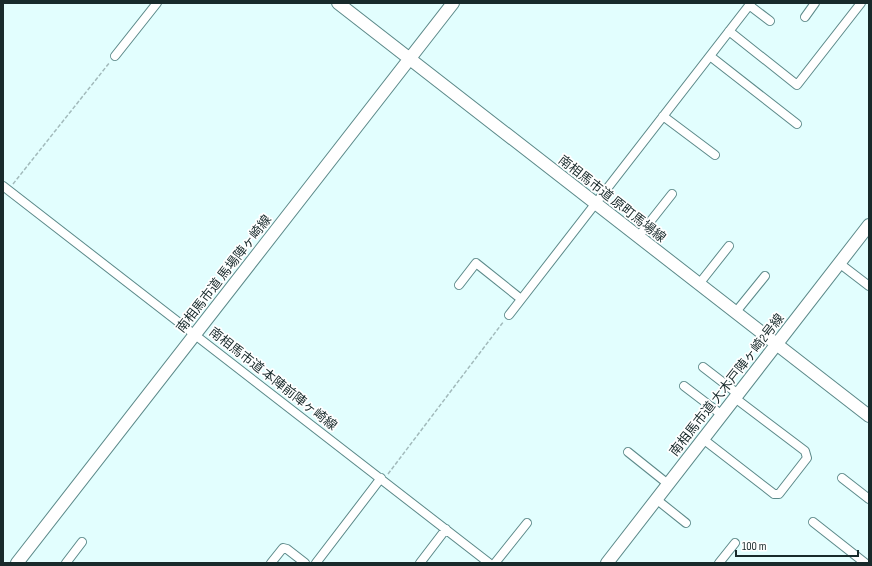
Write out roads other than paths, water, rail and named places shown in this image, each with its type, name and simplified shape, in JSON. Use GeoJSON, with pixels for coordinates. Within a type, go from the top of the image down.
{"type":"FeatureCollection","features":[{"type":"Feature","properties":{"kind":"street"},"geometry":{"type":"LineString","coordinates":[[115,56],[157,3]]}},
{"type":"Feature","properties":{"kind":"street","name":"南相馬市道 原町馬場線"},"geometry":{"type":"LineString","coordinates":[[338,3],[869,416]]}},
{"type":"Feature","properties":{"kind":"street","name":"南相馬市道 馬場陣ヶ崎線"},"geometry":{"type":"LineString","coordinates":[[17,563],[453,3]]}},
{"type":"Feature","properties":{"kind":"street"},"geometry":{"type":"LineString","coordinates":[[804,17],[815,3]]}},
{"type":"Feature","properties":{"kind":"street"},"geometry":{"type":"LineString","coordinates":[[729,32],[797,85],[861,3]]}},
{"type":"Feature","properties":{"kind":"street"},"geometry":{"type":"LineString","coordinates":[[509,315],[750,4],[770,21]]}},
{"type":"Feature","properties":{"kind":"street"},"geometry":{"type":"LineString","coordinates":[[710,56],[797,124]]}},
{"type":"Feature","properties":{"kind":"street"},"geometry":{"type":"LineString","coordinates":[[663,116],[714,155]]}},
{"type":"Feature","properties":{"kind":"street","name":"南相馬市道 本陣前陣ヶ崎線"},"geometry":{"type":"LineString","coordinates":[[5,191],[195,335],[489,563]]}},
{"type":"Feature","properties":{"kind":"street"},"geometry":{"type":"LineString","coordinates":[[638,237],[672,194]]}},
{"type":"Feature","properties":{"kind":"street","name":"南相馬市道 大木戸陣ヶ崎2号線"},"geometry":{"type":"LineString","coordinates":[[607,563],[869,225]]}},
{"type":"Feature","properties":{"kind":"street"},"geometry":{"type":"LineString","coordinates":[[698,284],[730,246]]}},
{"type":"Feature","properties":{"kind":"street"},"geometry":{"type":"LineString","coordinates":[[459,285],[476,263],[521,299]]}},
{"type":"Feature","properties":{"kind":"street"},"geometry":{"type":"LineString","coordinates":[[839,263],[869,286]]}},
{"type":"Feature","properties":{"kind":"street"},"geometry":{"type":"LineString","coordinates":[[735,313],[765,276]]}},
{"type":"Feature","properties":{"kind":"street"},"geometry":{"type":"LineString","coordinates":[[703,367],[736,396],[805,451],[807,458],[780,494],[774,494],[703,439]]}},
{"type":"Feature","properties":{"kind":"street"},"geometry":{"type":"LineString","coordinates":[[684,386],[722,415]]}},
{"type":"Feature","properties":{"kind":"street"},"geometry":{"type":"LineString","coordinates":[[628,452],[668,484]]}},
{"type":"Feature","properties":{"kind":"street"},"geometry":{"type":"LineString","coordinates":[[316,563],[381,478]]}},
{"type":"Feature","properties":{"kind":"street"},"geometry":{"type":"LineString","coordinates":[[842,478],[869,499]]}},
{"type":"Feature","properties":{"kind":"street"},"geometry":{"type":"LineString","coordinates":[[656,499],[686,522]]}},
{"type":"Feature","properties":{"kind":"street"},"geometry":{"type":"LineString","coordinates":[[813,522],[865,563]]}},
{"type":"Feature","properties":{"kind":"street"},"geometry":{"type":"LineString","coordinates":[[495,563],[527,523]]}},
{"type":"Feature","properties":{"kind":"street"},"geometry":{"type":"LineString","coordinates":[[420,563],[446,529]]}},
{"type":"Feature","properties":{"kind":"street"},"geometry":{"type":"LineString","coordinates":[[66,563],[82,542]]}},
{"type":"Feature","properties":{"kind":"street"},"geometry":{"type":"LineString","coordinates":[[719,563],[735,543]]}},
{"type":"Feature","properties":{"kind":"street"},"geometry":{"type":"LineString","coordinates":[[271,563],[283,548],[287,549],[305,563]]}}]}
